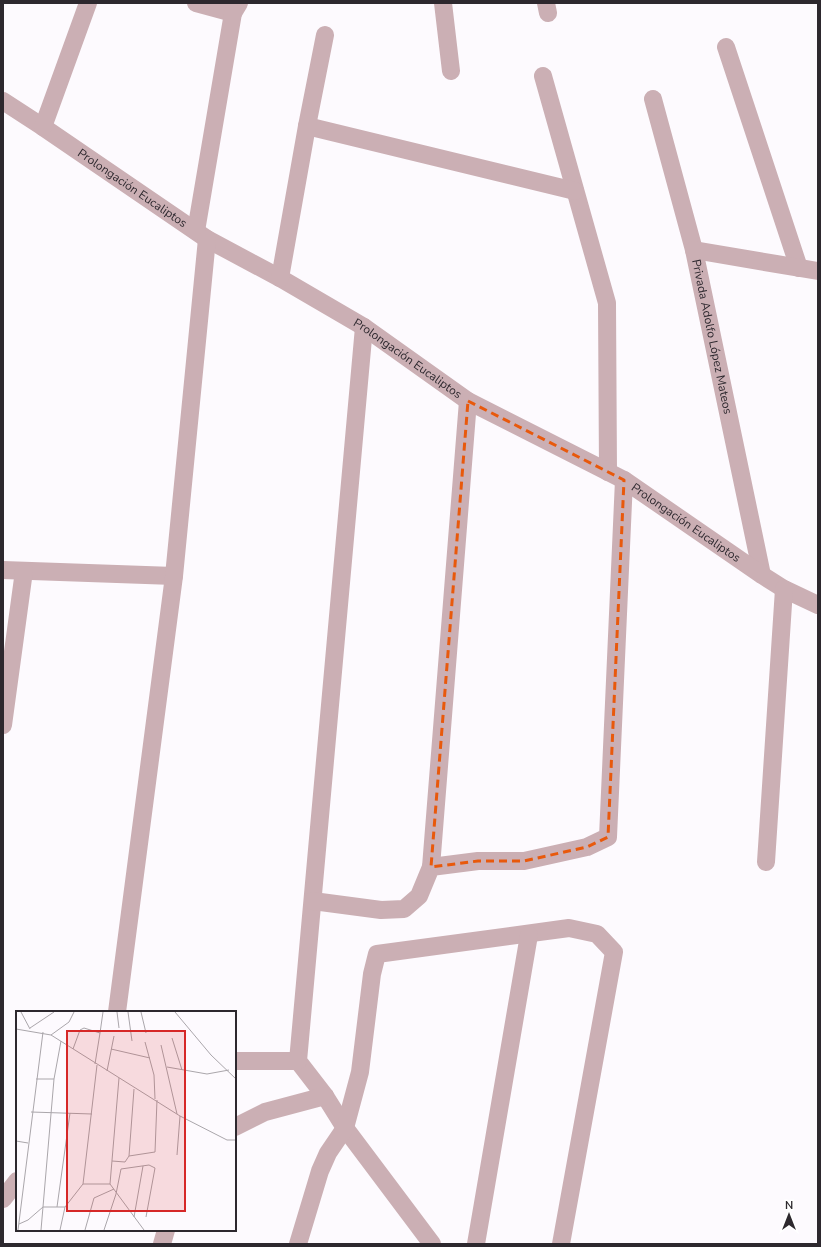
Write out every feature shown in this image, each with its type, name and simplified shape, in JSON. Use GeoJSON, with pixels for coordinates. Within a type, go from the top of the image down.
{"type":"FeatureCollection","features":[{"type":"Feature","properties":{"kind":"street"},"geometry":{"type":"LineString","coordinates":[[43,127],[88,3]]}},
{"type":"Feature","properties":{"kind":"street"},"geometry":{"type":"LineString","coordinates":[[117,1011],[174,576],[202,235],[236,8],[196,3]]}},
{"type":"Feature","properties":{"kind":"street"},"geometry":{"type":"LineString","coordinates":[[443,3],[451,71]]}},
{"type":"Feature","properties":{"kind":"street"},"geometry":{"type":"LineString","coordinates":[[280,278],[325,35]]}},
{"type":"Feature","properties":{"kind":"street"},"geometry":{"type":"LineString","coordinates":[[726,47],[799,268]]}},
{"type":"Feature","properties":{"kind":"street"},"geometry":{"type":"LineString","coordinates":[[431,867],[478,861],[524,861],[586,847],[608,837],[616,476],[607,303],[543,76]]}},
{"type":"Feature","properties":{"kind":"street","name":"Privada Adolfo López Mateos"},"geometry":{"type":"LineString","coordinates":[[653,99],[694,250],[762,575]]}},
{"type":"Feature","properties":{"kind":"street","name":"Prolongación Eucaliptos"},"geometry":{"type":"LineString","coordinates":[[3,101],[202,235],[364,327],[468,401],[616,476],[762,575],[784,589],[818,606]]}},
{"type":"Feature","properties":{"kind":"street"},"geometry":{"type":"LineString","coordinates":[[307,126],[575,191]]}},
{"type":"Feature","properties":{"kind":"street"},"geometry":{"type":"LineString","coordinates":[[694,250],[818,271]]}},
{"type":"Feature","properties":{"kind":"street"},"geometry":{"type":"LineString","coordinates":[[364,327],[298,1061],[325,1096],[344,1128],[432,1244]]}},
{"type":"Feature","properties":{"kind":"street"},"geometry":{"type":"LineString","coordinates":[[313,901],[381,910],[404,909],[419,896],[431,867],[468,401]]}},
{"type":"Feature","properties":{"kind":"street"},"geometry":{"type":"LineString","coordinates":[[3,570],[174,576]]}},
{"type":"Feature","properties":{"kind":"street"},"geometry":{"type":"LineString","coordinates":[[3,725],[24,571]]}},
{"type":"Feature","properties":{"kind":"street"},"geometry":{"type":"LineString","coordinates":[[766,862],[784,589]]}},
{"type":"Feature","properties":{"kind":"street"},"geometry":{"type":"LineString","coordinates":[[298,1244],[320,1171],[328,1153],[344,1128],[360,1072],[372,974],[377,954],[569,928],[597,934],[614,952],[561,1244]]}},
{"type":"Feature","properties":{"kind":"street"},"geometry":{"type":"LineString","coordinates":[[476,1244],[529,934]]}},
{"type":"Feature","properties":{"kind":"street"},"geometry":{"type":"LineString","coordinates":[[236,1061],[298,1061]]}},
{"type":"Feature","properties":{"kind":"street"},"geometry":{"type":"LineString","coordinates":[[236,1126],[265,1112],[325,1096]]}},
{"type":"Feature","properties":{"kind":"street"},"geometry":{"type":"LineString","coordinates":[[3,1199],[16,1182]]}},
{"type":"Feature","properties":{"kind":"street"},"geometry":{"type":"LineString","coordinates":[[162,1244],[166,1231]]}},
{"type":"Feature","properties":{"kind":"highlighted area"},"geometry":{"type":"Polygon","coordinates":[[[468,401],[624,480],[608,837],[587,847],[524,861],[478,861],[431,867],[468,401]]]}}]}
